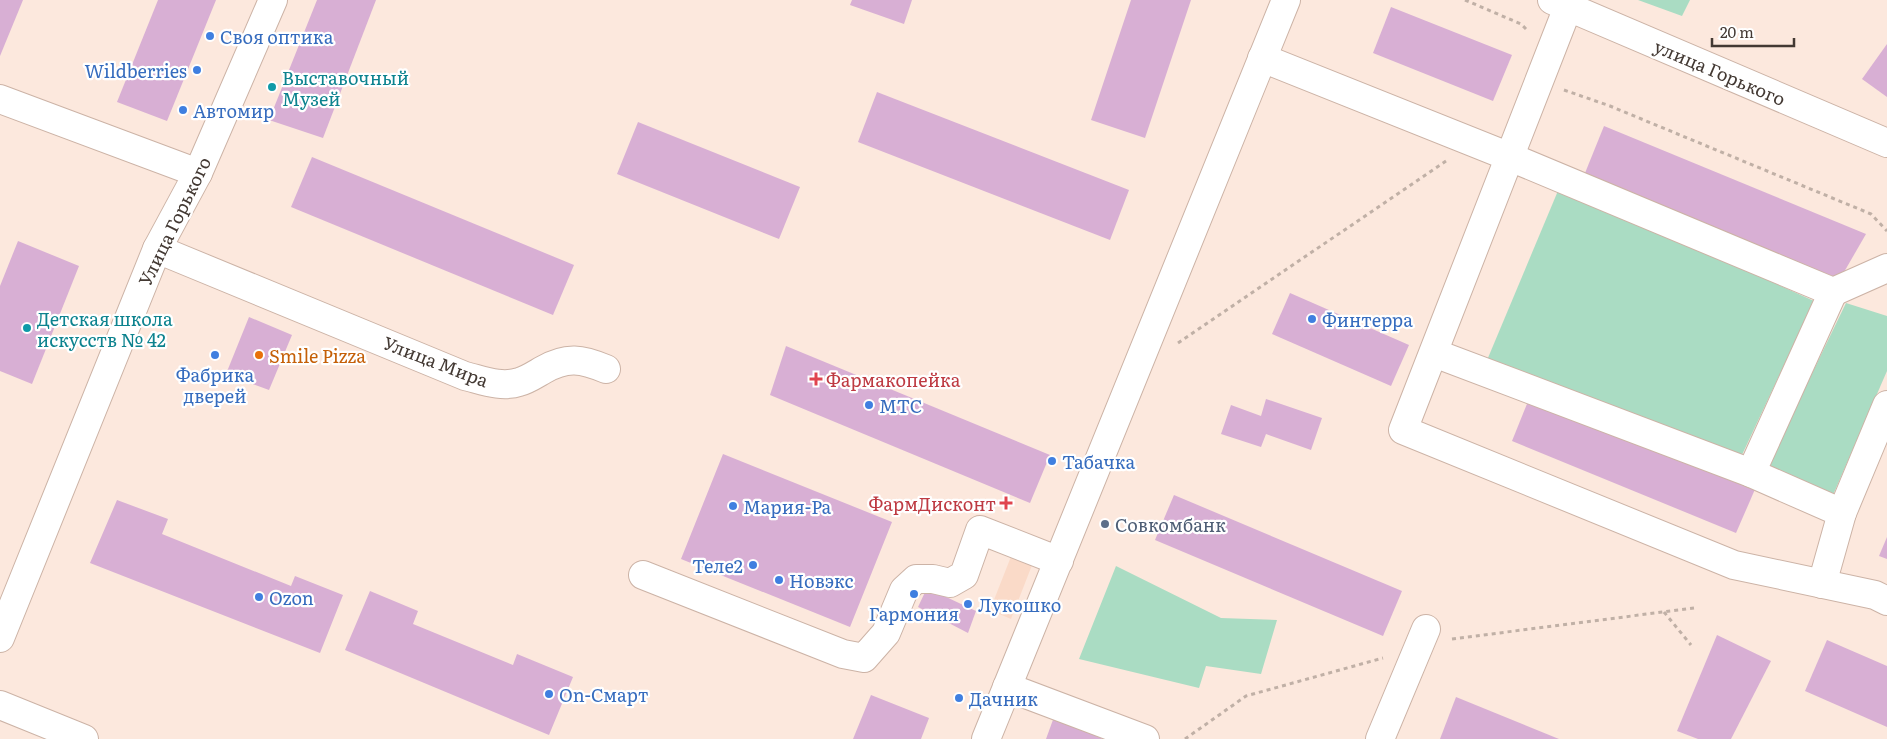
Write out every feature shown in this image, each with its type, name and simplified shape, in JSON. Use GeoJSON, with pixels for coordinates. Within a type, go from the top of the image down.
{"type":"FeatureCollection","features":[{"type":"Feature","properties":{"kind":"street","name":"Улица Горького"},"geometry":{"type":"LineString","coordinates":[[0,638],[157,249],[198,173],[274,0]]}},
{"type":"Feature","properties":{"kind":"street"},"geometry":{"type":"LineString","coordinates":[[986,739],[1286,0]]}},
{"type":"Feature","properties":{"kind":"street"},"geometry":{"type":"LineString","coordinates":[[1560,4],[1539,81],[1403,430],[1734,565],[1875,596],[1887,601]]}},
{"type":"Feature","properties":{"kind":"street","name":"улица Горького"},"geometry":{"type":"LineString","coordinates":[[1560,4],[1887,143]]}},
{"type":"Feature","properties":{"kind":"street"},"geometry":{"type":"LineString","coordinates":[[1262,58],[1510,157],[1833,292]]}},
{"type":"Feature","properties":{"kind":"street"},"geometry":{"type":"LineString","coordinates":[[0,99],[198,173]]}},
{"type":"Feature","properties":{"kind":"street","name":"Улица Мира"},"geometry":{"type":"LineString","coordinates":[[157,249],[465,376],[496,384],[519,382],[553,364],[571,360],[588,362],[606,369]]}},
{"type":"Feature","properties":{"kind":"street"},"geometry":{"type":"LineString","coordinates":[[1752,473],[1833,292],[1887,268]]}},
{"type":"Feature","properties":{"kind":"street"},"geometry":{"type":"LineString","coordinates":[[1434,353],[1752,473],[1842,513]]}},
{"type":"Feature","properties":{"kind":"street"},"geometry":{"type":"LineString","coordinates":[[1822,584],[1842,513],[1887,405]]}},
{"type":"Feature","properties":{"kind":"street"},"geometry":{"type":"LineString","coordinates":[[644,575],[843,654],[864,658],[886,634],[904,590],[916,579],[933,579],[950,583],[964,575],[980,530],[1059,560]]}},
{"type":"Feature","properties":{"kind":"street"},"geometry":{"type":"LineString","coordinates":[[1380,739],[1426,629]]}},
{"type":"Feature","properties":{"kind":"street"},"geometry":{"type":"LineString","coordinates":[[1007,687],[1145,739]]}},
{"type":"Feature","properties":{"kind":"street"},"geometry":{"type":"LineString","coordinates":[[0,705],[84,739]]}},
{"type":"Feature","properties":{"kind":"path"},"geometry":{"type":"LineString","coordinates":[[1465,0],[1522,24],[1533,36]]}},
{"type":"Feature","properties":{"kind":"path"},"geometry":{"type":"LineString","coordinates":[[1539,81],[1610,106],[1871,214],[1887,231]]}},
{"type":"Feature","properties":{"kind":"path"},"geometry":{"type":"LineString","coordinates":[[1176,344],[1473,142]]}},
{"type":"Feature","properties":{"kind":"path"},"geometry":{"type":"LineString","coordinates":[[1663,612],[1691,645]]}},
{"type":"Feature","properties":{"kind":"shaded area"},"geometry":{"type":"Polygon","coordinates":[[[1012,554],[1034,560],[1011,619],[990,610],[1012,554]]]}},
{"type":"Feature","properties":{"kind":"green space"},"geometry":{"type":"Polygon","coordinates":[[[1638,0],[1690,0],[1682,16],[1638,0]]]}},
{"type":"Feature","properties":{"kind":"green space"},"geometry":{"type":"Polygon","coordinates":[[[1560,186],[1814,301],[1741,457],[1485,365],[1560,186]]]}},
{"type":"Feature","properties":{"kind":"green space"},"geometry":{"type":"Polygon","coordinates":[[[1846,303],[1887,316],[1887,371],[1833,495],[1766,469],[1846,303]]]}},
{"type":"Feature","properties":{"kind":"green space"},"geometry":{"type":"Polygon","coordinates":[[[1116,566],[1221,618],[1277,620],[1261,674],[1206,666],[1199,688],[1079,659],[1116,566]]]}},
{"type":"Feature","properties":{"kind":"building"},"geometry":{"type":"Polygon","coordinates":[[[0,0],[23,0],[0,56],[0,0]]]}},
{"type":"Feature","properties":{"kind":"building"},"geometry":{"type":"Polygon","coordinates":[[[158,0],[216,0],[167,121],[117,102],[158,0]]]}},
{"type":"Feature","properties":{"kind":"building"},"geometry":{"type":"Polygon","coordinates":[[[317,0],[376,0],[323,138],[269,120],[317,0]]]}},
{"type":"Feature","properties":{"kind":"building"},"geometry":{"type":"Polygon","coordinates":[[[852,0],[912,0],[904,24],[850,5],[852,0]]]}},
{"type":"Feature","properties":{"kind":"building"},"geometry":{"type":"Polygon","coordinates":[[[1131,0],[1191,0],[1145,138],[1091,120],[1131,0]]]}},
{"type":"Feature","properties":{"kind":"building"},"geometry":{"type":"Polygon","coordinates":[[[1391,7],[1512,55],[1493,101],[1373,53],[1391,7]]]}},
{"type":"Feature","properties":{"kind":"building"},"geometry":{"type":"Polygon","coordinates":[[[1887,44],[1887,97],[1862,79],[1887,44]]]}},
{"type":"Feature","properties":{"kind":"building"},"geometry":{"type":"Polygon","coordinates":[[[877,92],[1129,190],[1110,240],[858,142],[877,92]]]}},
{"type":"Feature","properties":{"kind":"building"},"geometry":{"type":"Polygon","coordinates":[[[638,122],[800,187],[779,239],[617,174],[638,122]]]}},
{"type":"Feature","properties":{"kind":"building"},"geometry":{"type":"Polygon","coordinates":[[[1604,126],[1866,234],[1840,279],[1583,178],[1604,126]]]}},
{"type":"Feature","properties":{"kind":"building"},"geometry":{"type":"Polygon","coordinates":[[[312,157],[574,265],[553,315],[291,207],[312,157]]]}},
{"type":"Feature","properties":{"kind":"building","name":"Детская школа искусств № 42"},"geometry":{"type":"Polygon","coordinates":[[[18,241],[79,266],[32,384],[0,371],[0,286],[18,241]]]}},
{"type":"Feature","properties":{"kind":"building"},"geometry":{"type":"Polygon","coordinates":[[[1290,293],[1409,345],[1391,386],[1272,334],[1290,293]]]}},
{"type":"Feature","properties":{"kind":"building","name":"Smile Pizza"},"geometry":{"type":"Polygon","coordinates":[[[249,317],[292,335],[269,390],[226,374],[249,317]]]}},
{"type":"Feature","properties":{"kind":"building"},"geometry":{"type":"Polygon","coordinates":[[[786,346],[1050,455],[1030,503],[770,395],[786,346]]]}},
{"type":"Feature","properties":{"kind":"building"},"geometry":{"type":"Polygon","coordinates":[[[1531,394],[1756,487],[1736,533],[1512,441],[1531,394]]]}},
{"type":"Feature","properties":{"kind":"building"},"geometry":{"type":"Polygon","coordinates":[[[1266,399],[1322,418],[1311,450],[1266,434],[1261,447],[1221,434],[1231,405],[1261,416],[1266,399]]]}},
{"type":"Feature","properties":{"kind":"building"},"geometry":{"type":"Polygon","coordinates":[[[723,454],[892,522],[850,627],[681,559],[723,454]]]}},
{"type":"Feature","properties":{"kind":"building"},"geometry":{"type":"Polygon","coordinates":[[[1174,495],[1402,591],[1383,636],[1155,540],[1174,495]]]}},
{"type":"Feature","properties":{"kind":"building"},"geometry":{"type":"Polygon","coordinates":[[[117,500],[168,519],[162,534],[291,586],[295,576],[343,595],[320,653],[90,563],[117,500]]]}},
{"type":"Feature","properties":{"kind":"building"},"geometry":{"type":"Polygon","coordinates":[[[1887,537],[1887,559],[1879,556],[1887,537]]]}},
{"type":"Feature","properties":{"kind":"building"},"geometry":{"type":"Polygon","coordinates":[[[927,588],[976,611],[968,633],[918,607],[927,588]]]}},
{"type":"Feature","properties":{"kind":"building"},"geometry":{"type":"Polygon","coordinates":[[[370,591],[418,611],[413,624],[513,665],[517,654],[573,677],[549,735],[345,650],[370,591]]]}},
{"type":"Feature","properties":{"kind":"building"},"geometry":{"type":"Polygon","coordinates":[[[1717,635],[1771,661],[1731,739],[1698,739],[1677,731],[1717,635]]]}},
{"type":"Feature","properties":{"kind":"building"},"geometry":{"type":"Polygon","coordinates":[[[1827,640],[1887,666],[1887,727],[1805,691],[1827,640]]]}},
{"type":"Feature","properties":{"kind":"building"},"geometry":{"type":"Polygon","coordinates":[[[871,695],[929,718],[921,739],[853,739],[871,695]]]}},
{"type":"Feature","properties":{"kind":"building"},"geometry":{"type":"Polygon","coordinates":[[[1456,697],[1559,739],[1440,739],[1456,697]]]}},
{"type":"Feature","properties":{"kind":"building"},"geometry":{"type":"Polygon","coordinates":[[[1054,717],[1103,739],[1046,739],[1054,717]]]}},
{"type":"Feature","properties":{"kind":"place","name":"Своя оптика"},"geometry":{"type":"Point","coordinates":[210,36]}},
{"type":"Feature","properties":{"kind":"place","name":"Wildberries"},"geometry":{"type":"Point","coordinates":[197,70]}},
{"type":"Feature","properties":{"kind":"place","name":"Выставочный Музей"},"geometry":{"type":"Point","coordinates":[272,87]}},
{"type":"Feature","properties":{"kind":"place","name":"Автомир"},"geometry":{"type":"Point","coordinates":[183,110]}},
{"type":"Feature","properties":{"kind":"place","name":"Финтерра"},"geometry":{"type":"Point","coordinates":[1312,319]}},
{"type":"Feature","properties":{"kind":"place","name":"Детская школа искусств № 42"},"geometry":{"type":"Point","coordinates":[27,328]}},
{"type":"Feature","properties":{"kind":"place","name":"Фабрика дверей"},"geometry":{"type":"Point","coordinates":[215,355]}},
{"type":"Feature","properties":{"kind":"place","name":"Smile Pizza"},"geometry":{"type":"Point","coordinates":[259,355]}},
{"type":"Feature","properties":{"kind":"place","name":"Фармакопейка"},"geometry":{"type":"Point","coordinates":[816,379]}},
{"type":"Feature","properties":{"kind":"place","name":"МТС"},"geometry":{"type":"Point","coordinates":[869,405]}},
{"type":"Feature","properties":{"kind":"place","name":"Табачка"},"geometry":{"type":"Point","coordinates":[1052,461]}},
{"type":"Feature","properties":{"kind":"place","name":"ФармДисконт"},"geometry":{"type":"Point","coordinates":[1006,503]}},
{"type":"Feature","properties":{"kind":"place","name":"Мария-Ра"},"geometry":{"type":"Point","coordinates":[733,506]}},
{"type":"Feature","properties":{"kind":"place","name":"Совкомбанк"},"geometry":{"type":"Point","coordinates":[1105,524]}},
{"type":"Feature","properties":{"kind":"place","name":"Теле2"},"geometry":{"type":"Point","coordinates":[753,565]}},
{"type":"Feature","properties":{"kind":"place","name":"Новэкс"},"geometry":{"type":"Point","coordinates":[779,580]}},
{"type":"Feature","properties":{"kind":"place","name":"Гармония"},"geometry":{"type":"Point","coordinates":[914,594]}},
{"type":"Feature","properties":{"kind":"place","name":"Ozon"},"geometry":{"type":"Point","coordinates":[259,597]}},
{"type":"Feature","properties":{"kind":"place","name":"Лукошко"},"geometry":{"type":"Point","coordinates":[968,604]}},
{"type":"Feature","properties":{"kind":"place","name":"On-Смарт"},"geometry":{"type":"Point","coordinates":[549,694]}},
{"type":"Feature","properties":{"kind":"place","name":"Дачник"},"geometry":{"type":"Point","coordinates":[959,698]}}]}
